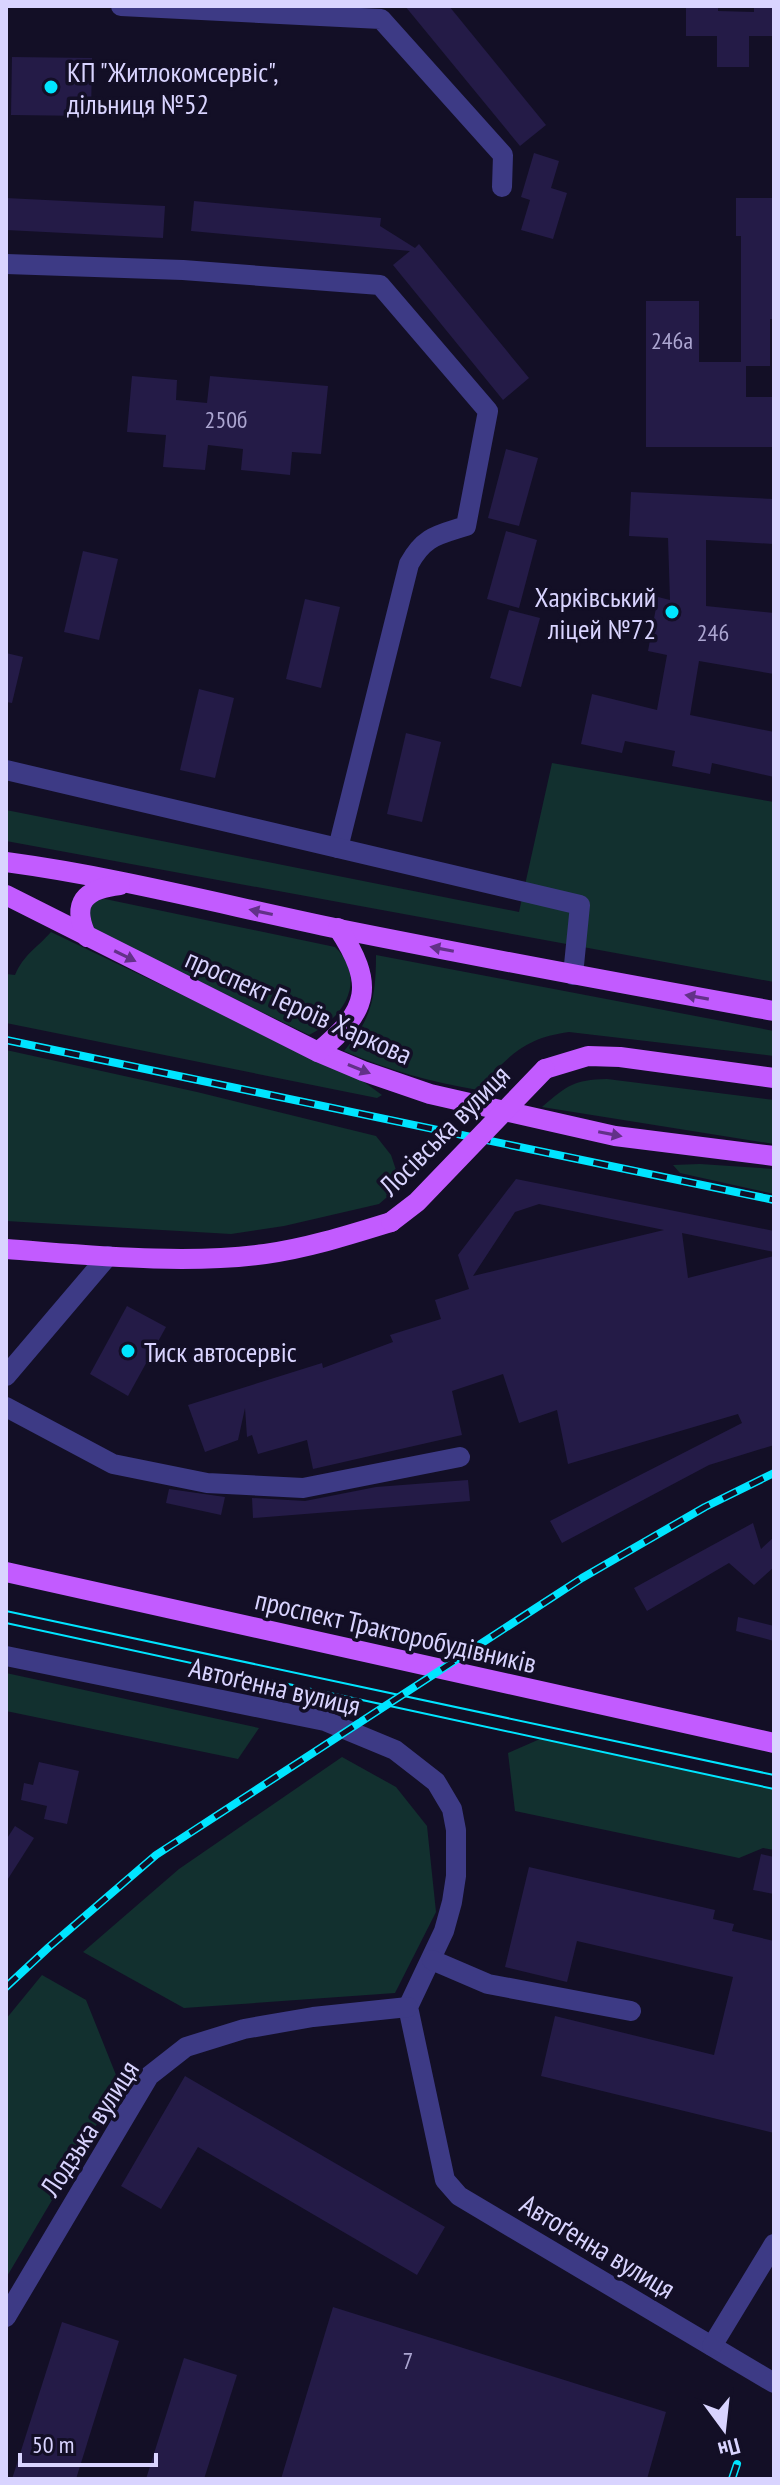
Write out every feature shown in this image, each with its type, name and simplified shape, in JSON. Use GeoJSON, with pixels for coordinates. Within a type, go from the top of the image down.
{"type":"FeatureCollection","features":[{"type":"Feature","properties":{"kind":"main road"},"geometry":{"type":"LineString","coordinates":[[6,862],[136,884],[573,975],[774,1011]]}},
{"type":"Feature","properties":{"kind":"main road"},"geometry":{"type":"LineString","coordinates":[[87,937],[79,915],[84,897],[92,891],[136,884]]}},
{"type":"Feature","properties":{"kind":"main road","name":"проспект Героїв Харкова"},"geometry":{"type":"LineString","coordinates":[[6,895],[318,1052],[430,1094],[615,1136],[774,1156]]}},
{"type":"Feature","properties":{"kind":"main road"},"geometry":{"type":"LineString","coordinates":[[318,1052],[338,1036],[355,1016],[361,1000],[363,982],[358,962],[338,928]]}},
{"type":"Feature","properties":{"kind":"main road","name":"Лосівська вулиця"},"geometry":{"type":"LineString","coordinates":[[6,1249],[108,1256],[236,1257],[330,1241],[391,1222],[417,1202],[545,1069],[588,1056],[620,1057],[774,1078]]}},
{"type":"Feature","properties":{"kind":"main road","name":"проспект Тракторобудівників"},"geometry":{"type":"LineString","coordinates":[[6,1572],[774,1743]]}},
{"type":"Feature","properties":{"kind":"street"},"geometry":{"type":"LineString","coordinates":[[121,6],[381,19],[503,155],[502,187]]}},
{"type":"Feature","properties":{"kind":"street"},"geometry":{"type":"LineString","coordinates":[[6,264],[183,270],[380,285],[488,411],[466,526],[418,546],[409,564],[338,848]]}},
{"type":"Feature","properties":{"kind":"street"},"geometry":{"type":"LineString","coordinates":[[6,770],[580,905],[573,975]]}},
{"type":"Feature","properties":{"kind":"street"},"geometry":{"type":"LineString","coordinates":[[6,1376],[108,1256]]}},
{"type":"Feature","properties":{"kind":"street"},"geometry":{"type":"LineString","coordinates":[[6,1407],[113,1464],[207,1483],[303,1488],[460,1457]]}},
{"type":"Feature","properties":{"kind":"street","name":"Автоґенна вулиця"},"geometry":{"type":"LineString","coordinates":[[6,1656],[325,1721],[373,1739],[414,1762],[436,1782],[445,1794],[456,1830],[456,1876],[452,1902],[432,1960],[408,2007],[445,2180],[459,2196],[774,2383]]}},
{"type":"Feature","properties":{"kind":"street"},"geometry":{"type":"LineString","coordinates":[[432,1960],[488,1984],[631,2011]]}},
{"type":"Feature","properties":{"kind":"street","name":"Лодзька вулиця"},"geometry":{"type":"LineString","coordinates":[[6,2317],[149,2076],[186,2047],[244,2029],[313,2017],[408,2007]]}},
{"type":"Feature","properties":{"kind":"street"},"geometry":{"type":"LineString","coordinates":[[712,2346],[774,2244]]}},
{"type":"Feature","properties":{"kind":"green space"},"geometry":{"type":"Polygon","coordinates":[[[552,763],[774,802],[774,982],[6,841],[6,810],[519,912],[552,763]]]}},
{"type":"Feature","properties":{"kind":"green space"},"geometry":{"type":"Polygon","coordinates":[[[105,899],[335,947],[345,959],[350,972],[348,997],[332,1019],[309,1035],[92,929],[88,908],[97,900],[105,899]]]}},
{"type":"Feature","properties":{"kind":"green space"},"geometry":{"type":"Polygon","coordinates":[[[51,932],[364,1082],[382,1095],[377,1098],[6,1023],[6,974],[15,975],[26,957],[51,932]]]}},
{"type":"Feature","properties":{"kind":"green space"},"geometry":{"type":"Polygon","coordinates":[[[376,955],[774,1031],[774,1056],[569,1032],[528,1044],[498,1068],[478,1090],[427,1079],[344,1051],[361,1028],[370,1006],[376,955]]]}},
{"type":"Feature","properties":{"kind":"green space"},"geometry":{"type":"Polygon","coordinates":[[[6,1050],[376,1136],[391,1155],[401,1185],[379,1204],[284,1226],[231,1234],[6,1221],[6,1050]]]}},
{"type":"Feature","properties":{"kind":"green space"},"geometry":{"type":"Polygon","coordinates":[[[607,1079],[774,1100],[774,1144],[542,1107],[572,1085],[607,1079]]]}},
{"type":"Feature","properties":{"kind":"green space"},"geometry":{"type":"Polygon","coordinates":[[[673,1165],[774,1169],[774,1194],[680,1173],[673,1165]]]}},
{"type":"Feature","properties":{"kind":"green space"},"geometry":{"type":"Polygon","coordinates":[[[6,1673],[259,1728],[238,1759],[6,1711],[6,1673]]]}},
{"type":"Feature","properties":{"kind":"green space"},"geometry":{"type":"Polygon","coordinates":[[[540,1739],[774,1789],[774,1850],[763,1848],[739,1858],[515,1811],[508,1753],[540,1739]]]}},
{"type":"Feature","properties":{"kind":"green space"},"geometry":{"type":"Polygon","coordinates":[[[342,1757],[396,1787],[427,1826],[436,1912],[395,1993],[184,2008],[83,1952],[179,1869],[342,1757]]]}},
{"type":"Feature","properties":{"kind":"green space"},"geometry":{"type":"Polygon","coordinates":[[[42,1975],[86,2000],[120,2085],[6,2278],[6,2019],[42,1975]]]}},
{"type":"Feature","properties":{"kind":"building"},"geometry":{"type":"Polygon","coordinates":[[[405,6],[449,6],[546,125],[520,146],[405,6]]]}},
{"type":"Feature","properties":{"kind":"building"},"geometry":{"type":"Polygon","coordinates":[[[686,6],[718,6],[718,11],[754,12],[754,6],[774,6],[774,36],[749,36],[749,67],[717,67],[717,36],[686,36],[686,6]]]}},
{"type":"Feature","properties":{"kind":"building","name":"КП \"Житлокомсервіс\", дільниця №52"},"geometry":{"type":"Polygon","coordinates":[[[12,57],[92,58],[91,116],[11,115],[12,57]]]}},
{"type":"Feature","properties":{"kind":"building"},"geometry":{"type":"Polygon","coordinates":[[[534,153],[559,161],[551,188],[567,193],[553,239],[521,230],[530,200],[521,197],[534,153]]]}},
{"type":"Feature","properties":{"kind":"building"},"geometry":{"type":"Polygon","coordinates":[[[6,198],[165,206],[163,238],[6,230],[6,198]]]}},
{"type":"Feature","properties":{"kind":"building"},"geometry":{"type":"Polygon","coordinates":[[[736,198],[774,198],[774,319],[770,319],[770,366],[746,366],[746,397],[774,397],[774,447],[646,447],[646,301],[699,301],[699,362],[741,362],[741,236],[736,236],[736,198]]]}},
{"type":"Feature","properties":{"kind":"building"},"geometry":{"type":"Polygon","coordinates":[[[194,201],[381,218],[380,226],[415,248],[419,244],[529,378],[503,400],[393,265],[410,251],[191,231],[194,201]]]}},
{"type":"Feature","properties":{"kind":"building"},"geometry":{"type":"Polygon","coordinates":[[[132,376],[177,380],[176,400],[207,403],[210,376],[328,386],[321,454],[292,452],[290,475],[241,470],[243,449],[208,445],[205,470],[163,467],[166,435],[127,432],[132,376]]]}},
{"type":"Feature","properties":{"kind":"building"},"geometry":{"type":"Polygon","coordinates":[[[506,449],[538,458],[519,526],[488,518],[506,449]]]}},
{"type":"Feature","properties":{"kind":"building"},"geometry":{"type":"Polygon","coordinates":[[[631,492],[774,499],[774,544],[706,540],[706,606],[774,613],[774,674],[699,661],[690,715],[774,732],[774,777],[712,763],[710,774],[672,766],[675,751],[625,741],[622,753],[581,744],[592,694],[657,710],[667,655],[648,651],[658,597],[670,600],[668,538],[629,536],[631,492]]]}},
{"type":"Feature","properties":{"kind":"building"},"geometry":{"type":"Polygon","coordinates":[[[506,531],[537,540],[519,608],[487,599],[506,531]]]}},
{"type":"Feature","properties":{"kind":"building"},"geometry":{"type":"Polygon","coordinates":[[[83,551],[118,559],[99,640],[64,632],[83,551]]]}},
{"type":"Feature","properties":{"kind":"building"},"geometry":{"type":"Polygon","coordinates":[[[305,599],[340,607],[321,688],[286,679],[305,599]]]}},
{"type":"Feature","properties":{"kind":"building"},"geometry":{"type":"Polygon","coordinates":[[[509,610],[540,618],[521,687],[490,678],[509,610]]]}},
{"type":"Feature","properties":{"kind":"building"},"geometry":{"type":"Polygon","coordinates":[[[6,653],[23,657],[12,703],[6,702],[6,653]]]}},
{"type":"Feature","properties":{"kind":"building"},"geometry":{"type":"Polygon","coordinates":[[[199,689],[234,698],[215,778],[180,770],[199,689]]]}},
{"type":"Feature","properties":{"kind":"building"},"geometry":{"type":"Polygon","coordinates":[[[406,733],[441,742],[422,822],[387,814],[406,733]]]}},
{"type":"Feature","properties":{"kind":"building"},"geometry":{"type":"Polygon","coordinates":[[[516,1179],[774,1231],[774,1252],[682,1233],[688,1278],[774,1256],[774,1445],[709,1465],[562,1543],[550,1521],[742,1423],[738,1414],[568,1464],[557,1410],[519,1423],[503,1374],[452,1391],[462,1435],[313,1469],[307,1440],[258,1454],[252,1435],[247,1437],[245,1408],[238,1440],[205,1452],[188,1405],[322,1363],[323,1368],[393,1342],[390,1335],[441,1319],[435,1300],[469,1289],[458,1255],[516,1179]],[[539,1204],[515,1212],[473,1276],[664,1230],[539,1204]]]}},
{"type":"Feature","properties":{"kind":"building","name":"Тиск автосервіс"},"geometry":{"type":"Polygon","coordinates":[[[127,1306],[166,1327],[128,1396],[90,1374],[127,1306]]]}},
{"type":"Feature","properties":{"kind":"building"},"geometry":{"type":"Polygon","coordinates":[[[468,1480],[470,1501],[253,1518],[252,1498],[305,1501],[376,1487],[468,1480]]]}},
{"type":"Feature","properties":{"kind":"building"},"geometry":{"type":"Polygon","coordinates":[[[169,1489],[225,1497],[221,1515],[166,1503],[169,1489]]]}},
{"type":"Feature","properties":{"kind":"building"},"geometry":{"type":"Polygon","coordinates":[[[753,1523],[761,1549],[774,1537],[774,1567],[754,1585],[729,1563],[647,1611],[634,1588],[753,1523]]]}},
{"type":"Feature","properties":{"kind":"building"},"geometry":{"type":"Polygon","coordinates":[[[738,1617],[774,1626],[774,1641],[736,1631],[738,1617]]]}},
{"type":"Feature","properties":{"kind":"building"},"geometry":{"type":"Polygon","coordinates":[[[39,1762],[79,1771],[67,1824],[44,1819],[47,1806],[21,1800],[24,1783],[33,1785],[39,1762]]]}},
{"type":"Feature","properties":{"kind":"building"},"geometry":{"type":"Polygon","coordinates":[[[15,1826],[34,1838],[6,1882],[6,1840],[15,1826]]]}},
{"type":"Feature","properties":{"kind":"building"},"geometry":{"type":"Polygon","coordinates":[[[761,1854],[774,1857],[774,1894],[753,1890],[761,1854]]]}},
{"type":"Feature","properties":{"kind":"building"},"geometry":{"type":"Polygon","coordinates":[[[529,1867],[715,1910],[713,1919],[734,1924],[732,1931],[774,1941],[774,2133],[541,2076],[555,2016],[714,2055],[733,1977],[577,1941],[567,1982],[505,1967],[529,1867]]]}},
{"type":"Feature","properties":{"kind":"building"},"geometry":{"type":"Polygon","coordinates":[[[185,2076],[445,2227],[417,2275],[198,2147],[161,2209],[121,2186],[185,2076]]]}},
{"type":"Feature","properties":{"kind":"building"},"geometry":{"type":"Polygon","coordinates":[[[333,2307],[666,2412],[647,2479],[281,2479],[333,2307]]]}},
{"type":"Feature","properties":{"kind":"building"},"geometry":{"type":"Polygon","coordinates":[[[62,2322],[119,2341],[76,2479],[12,2479],[62,2322]]]}},
{"type":"Feature","properties":{"kind":"building"},"geometry":{"type":"Polygon","coordinates":[[[184,2358],[237,2375],[204,2479],[146,2479],[184,2358]]]}},
{"type":"Feature","properties":{"kind":"tram line"},"geometry":{"type":"LineString","coordinates":[[6,1611],[774,1775]]}},
{"type":"Feature","properties":{"kind":"tram line"},"geometry":{"type":"LineString","coordinates":[[6,1623],[774,1789]]}},
{"type":"Feature","properties":{"kind":"railway"},"geometry":{"type":"LineString","coordinates":[[6,1040],[774,1200]]}},
{"type":"Feature","properties":{"kind":"railway"},"geometry":{"type":"LineString","coordinates":[[6,1987],[156,1855],[582,1578],[705,1507],[774,1473]]}},
{"type":"Feature","properties":{"kind":"railway"},"geometry":{"type":"LineString","coordinates":[[732,2479],[737,2464]]}},
{"type":"Feature","properties":{"kind":"place","name":"КП \"Житлокомсервіс\", дільниця №52"},"geometry":{"type":"Point","coordinates":[51,87]}},
{"type":"Feature","properties":{"kind":"place","name":"Харківський ліцей №72"},"geometry":{"type":"Point","coordinates":[672,612]}},
{"type":"Feature","properties":{"kind":"place","name":"Тиск автосервіс"},"geometry":{"type":"Point","coordinates":[128,1351]}}]}
